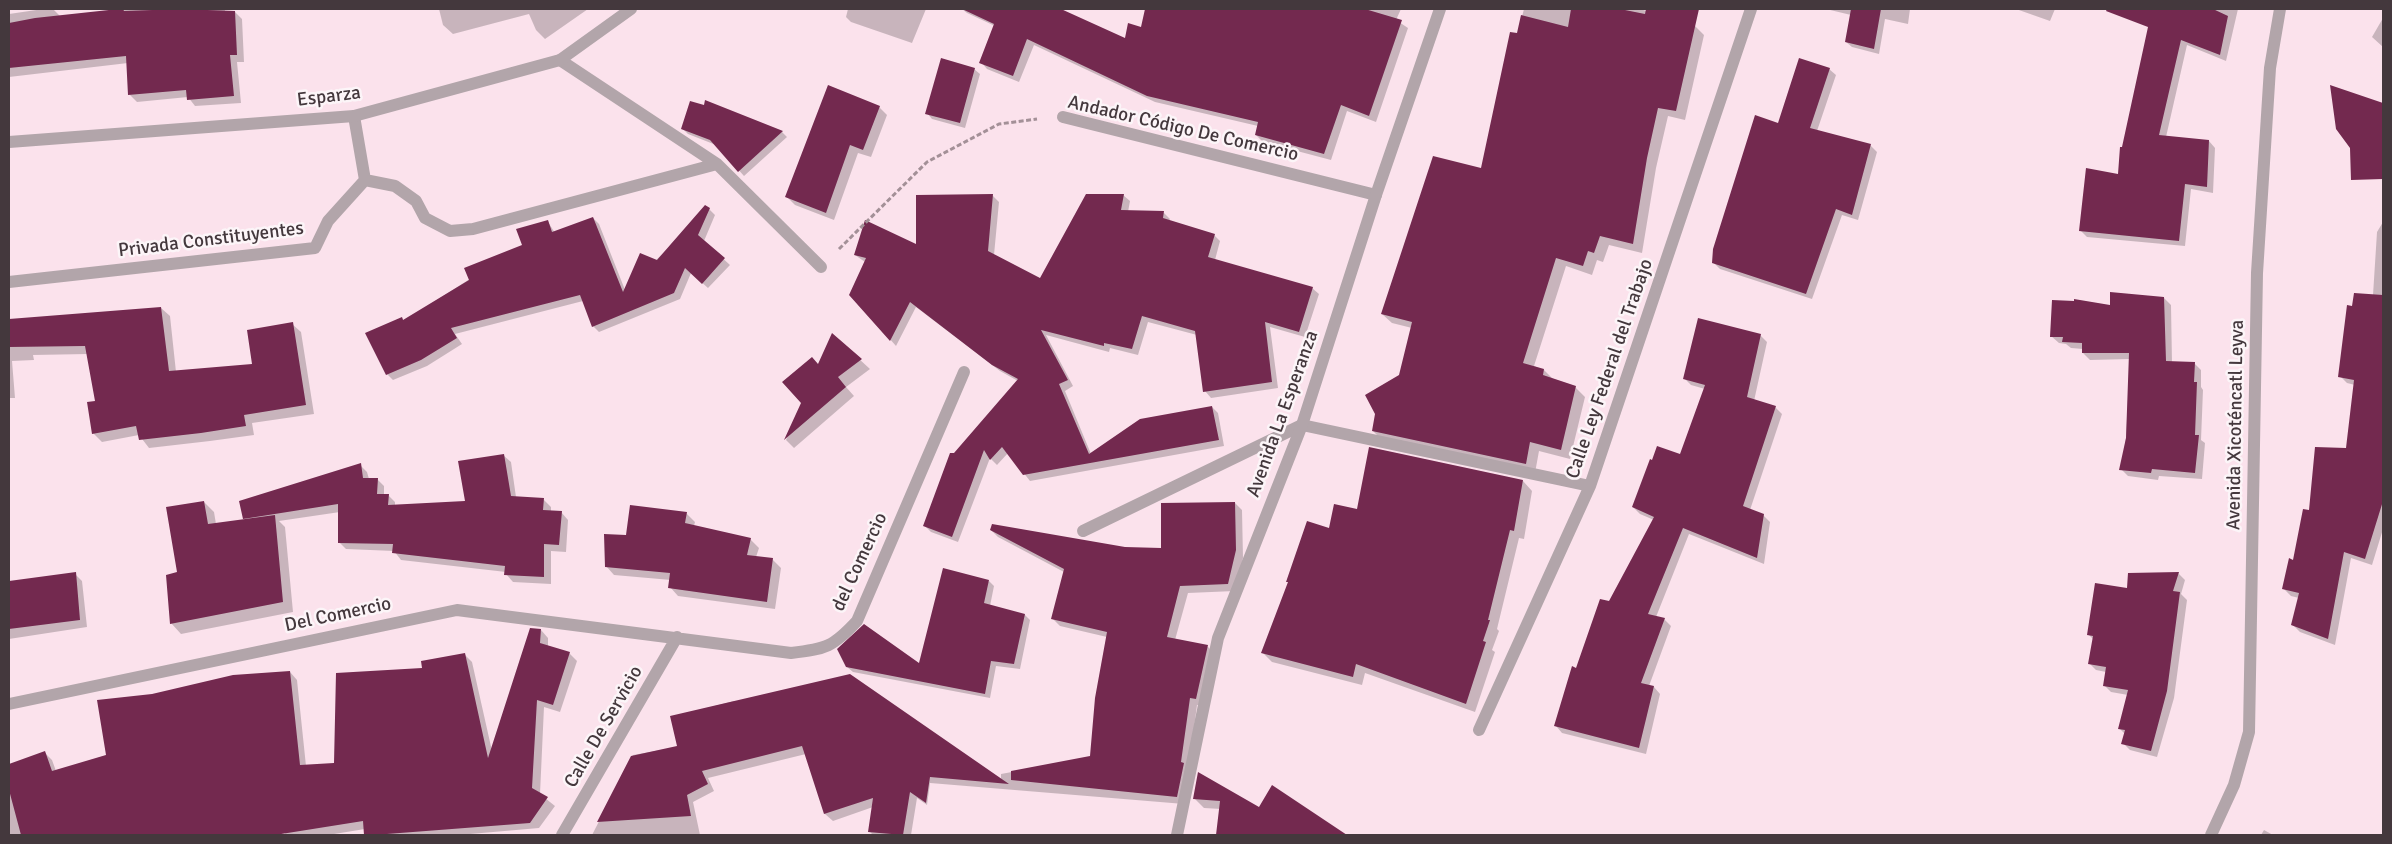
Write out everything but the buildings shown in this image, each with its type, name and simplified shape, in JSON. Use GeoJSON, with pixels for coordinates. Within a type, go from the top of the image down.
{"type":"FeatureCollection","features":[{"type":"Feature","properties":{"kind":"street","name":"Esparza"},"geometry":{"type":"LineString","coordinates":[[9,142],[354,116],[560,60],[631,9]]}},
{"type":"Feature","properties":{"kind":"street","name":"Avenida La Esperanza"},"geometry":{"type":"LineString","coordinates":[[1177,835],[1218,638],[1302,426],[1376,195],[1440,9]]}},
{"type":"Feature","properties":{"kind":"street","name":"Calle Ley Federal del Trabajo"},"geometry":{"type":"LineString","coordinates":[[1479,730],[1590,486],[1750,9]]}},
{"type":"Feature","properties":{"kind":"street","name":"Avenida Xicoténcatl Leyva"},"geometry":{"type":"LineString","coordinates":[[2211,835],[2234,785],[2249,732],[2257,273],[2270,68],[2280,9]]}},
{"type":"Feature","properties":{"kind":"street"},"geometry":{"type":"LineString","coordinates":[[560,60],[717,164],[822,267]]}},
{"type":"Feature","properties":{"kind":"street"},"geometry":{"type":"LineString","coordinates":[[354,116],[365,180],[395,186],[416,201],[425,218],[450,231],[473,228],[717,164]]}},
{"type":"Feature","properties":{"kind":"street","name":"Andador Código De Comercio"},"geometry":{"type":"LineString","coordinates":[[1063,117],[1376,195]]}},
{"type":"Feature","properties":{"kind":"street","name":"Privada Constituyentes"},"geometry":{"type":"LineString","coordinates":[[9,282],[314,248],[328,220],[365,180]]}},
{"type":"Feature","properties":{"kind":"street","name":"del Comercio"},"geometry":{"type":"LineString","coordinates":[[677,637],[791,653],[818,650],[838,641],[857,621],[964,372]]}},
{"type":"Feature","properties":{"kind":"street"},"geometry":{"type":"LineString","coordinates":[[1083,531],[1302,426],[1590,486]]}},
{"type":"Feature","properties":{"kind":"street","name":"Del Comercio"},"geometry":{"type":"LineString","coordinates":[[9,704],[457,610],[677,637]]}},
{"type":"Feature","properties":{"kind":"street","name":"Calle De Servicio"},"geometry":{"type":"LineString","coordinates":[[562,835],[677,637]]}},
{"type":"Feature","properties":{"kind":"path","name":"Andador Código De Comercio"},"geometry":{"type":"LineString","coordinates":[[822,267],[927,162],[999,124],[1063,117]]}}]}
